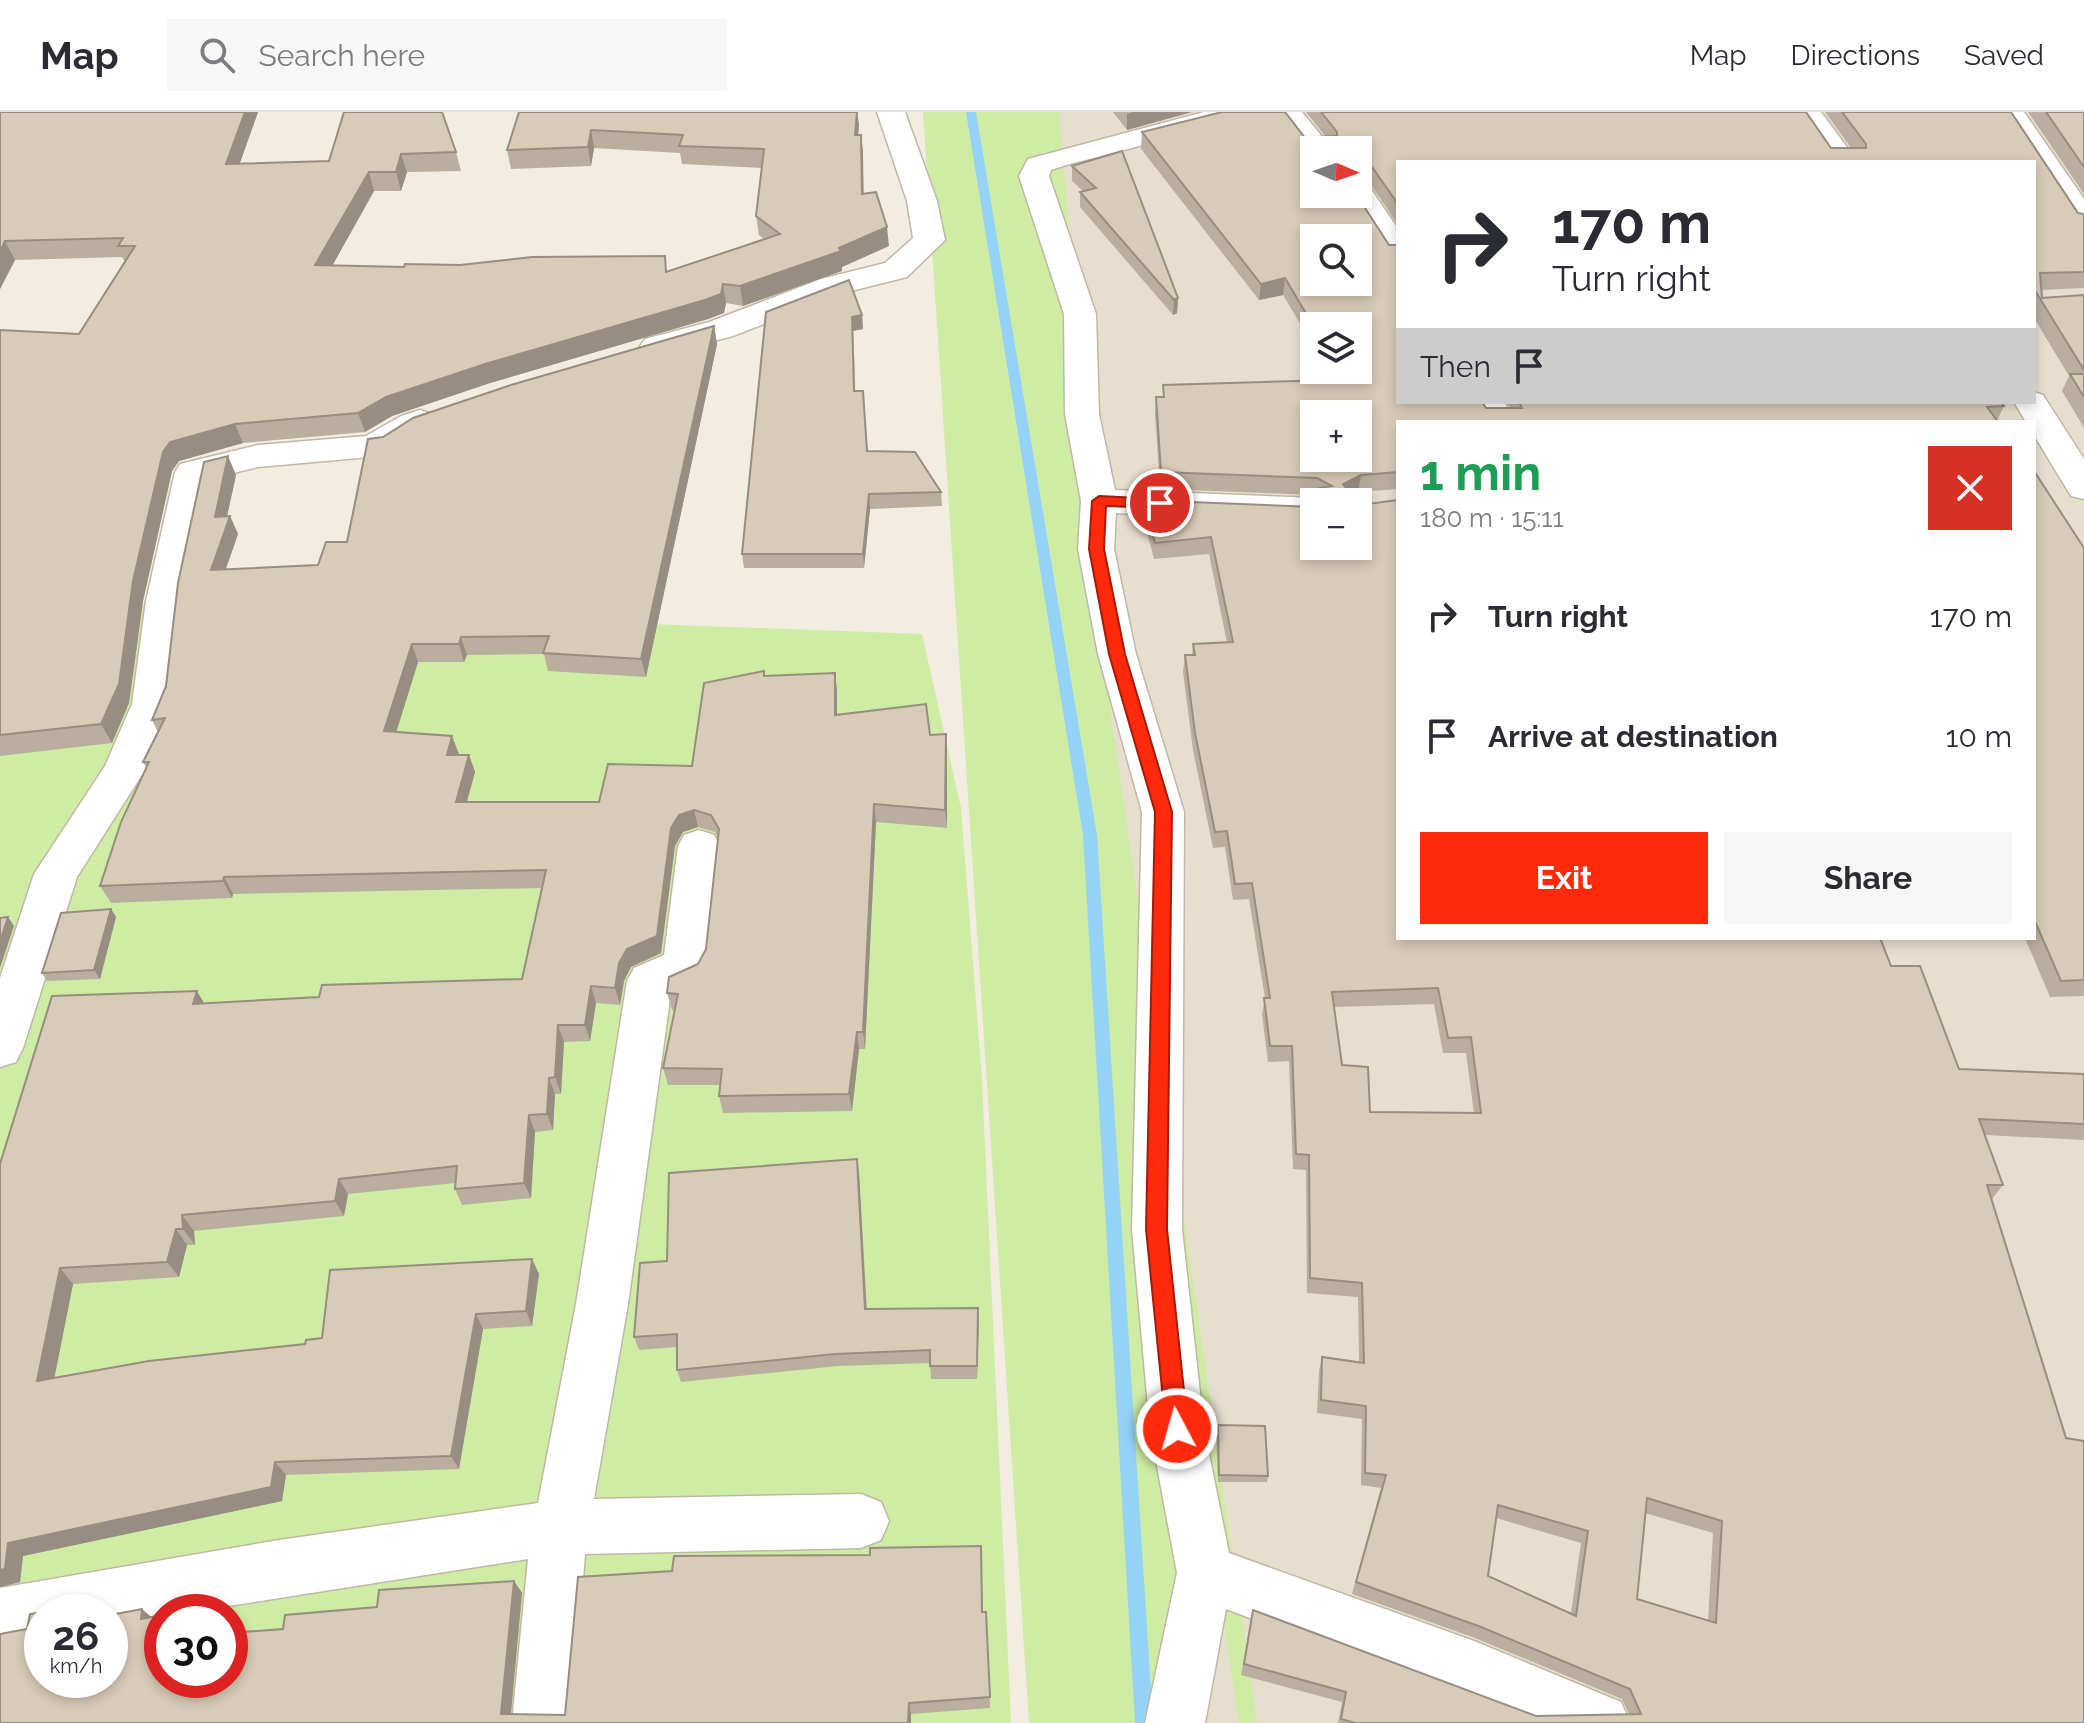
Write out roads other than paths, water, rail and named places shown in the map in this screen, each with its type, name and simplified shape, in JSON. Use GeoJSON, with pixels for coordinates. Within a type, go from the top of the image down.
{"type":"FeatureCollection","features":[{"type":"Feature","properties":{"kind":"street"},"geometry":{"type":"LineString","coordinates":[[633,355],[721,329],[832,286],[896,270],[929,240],[922,201],[891,112]]}},
{"type":"Feature","properties":{"kind":"street"},"geometry":{"type":"LineString","coordinates":[[1175,1723],[1205,1573],[1177,1429],[1157,1229],[1163,812],[1117,654],[1096,549],[1099,501],[1082,414],[1080,314],[1034,176],[1038,165],[1056,159],[1238,112]]}},
{"type":"Feature","properties":{"kind":"street"},"geometry":{"type":"LineString","coordinates":[[1287,112],[1307,136]]}},
{"type":"Feature","properties":{"kind":"street"},"geometry":{"type":"LineString","coordinates":[[1806,112],[1842,160]]}},
{"type":"Feature","properties":{"kind":"street"},"geometry":{"type":"LineString","coordinates":[[2010,112],[2084,221]]}},
{"type":"Feature","properties":{"kind":"street"},"geometry":{"type":"LineString","coordinates":[[1369,208],[1396,249]]}},
{"type":"Feature","properties":{"kind":"street"},"geometry":{"type":"LineString","coordinates":[[2032,404],[2084,488]]}},
{"type":"Feature","properties":{"kind":"street"},"geometry":{"type":"LineString","coordinates":[[0,1048],[56,874],[124,770],[152,704],[165,601],[193,472],[216,463],[250,457],[375,445],[405,426],[447,412]]}},
{"type":"Feature","properties":{"kind":"street"},"geometry":{"type":"LineString","coordinates":[[1099,501],[1300,509]]}},
{"type":"Feature","properties":{"kind":"street"},"geometry":{"type":"LineString","coordinates":[[542,1723],[542,1679],[563,1527],[605,1287],[631,1083],[650,981],[685,965],[699,846]]}},
{"type":"Feature","properties":{"kind":"street"},"geometry":{"type":"LineString","coordinates":[[0,1617],[279,1568],[563,1527],[861,1521]]}},
{"type":"Feature","properties":{"kind":"street"},"geometry":{"type":"LineString","coordinates":[[1205,1573],[1474,1670],[1600,1723]]}},
{"type":"Feature","properties":{"kind":"waterway"},"geometry":{"type":"LineString","coordinates":[[971,112],[1090,835],[1144,1723]]}}]}
